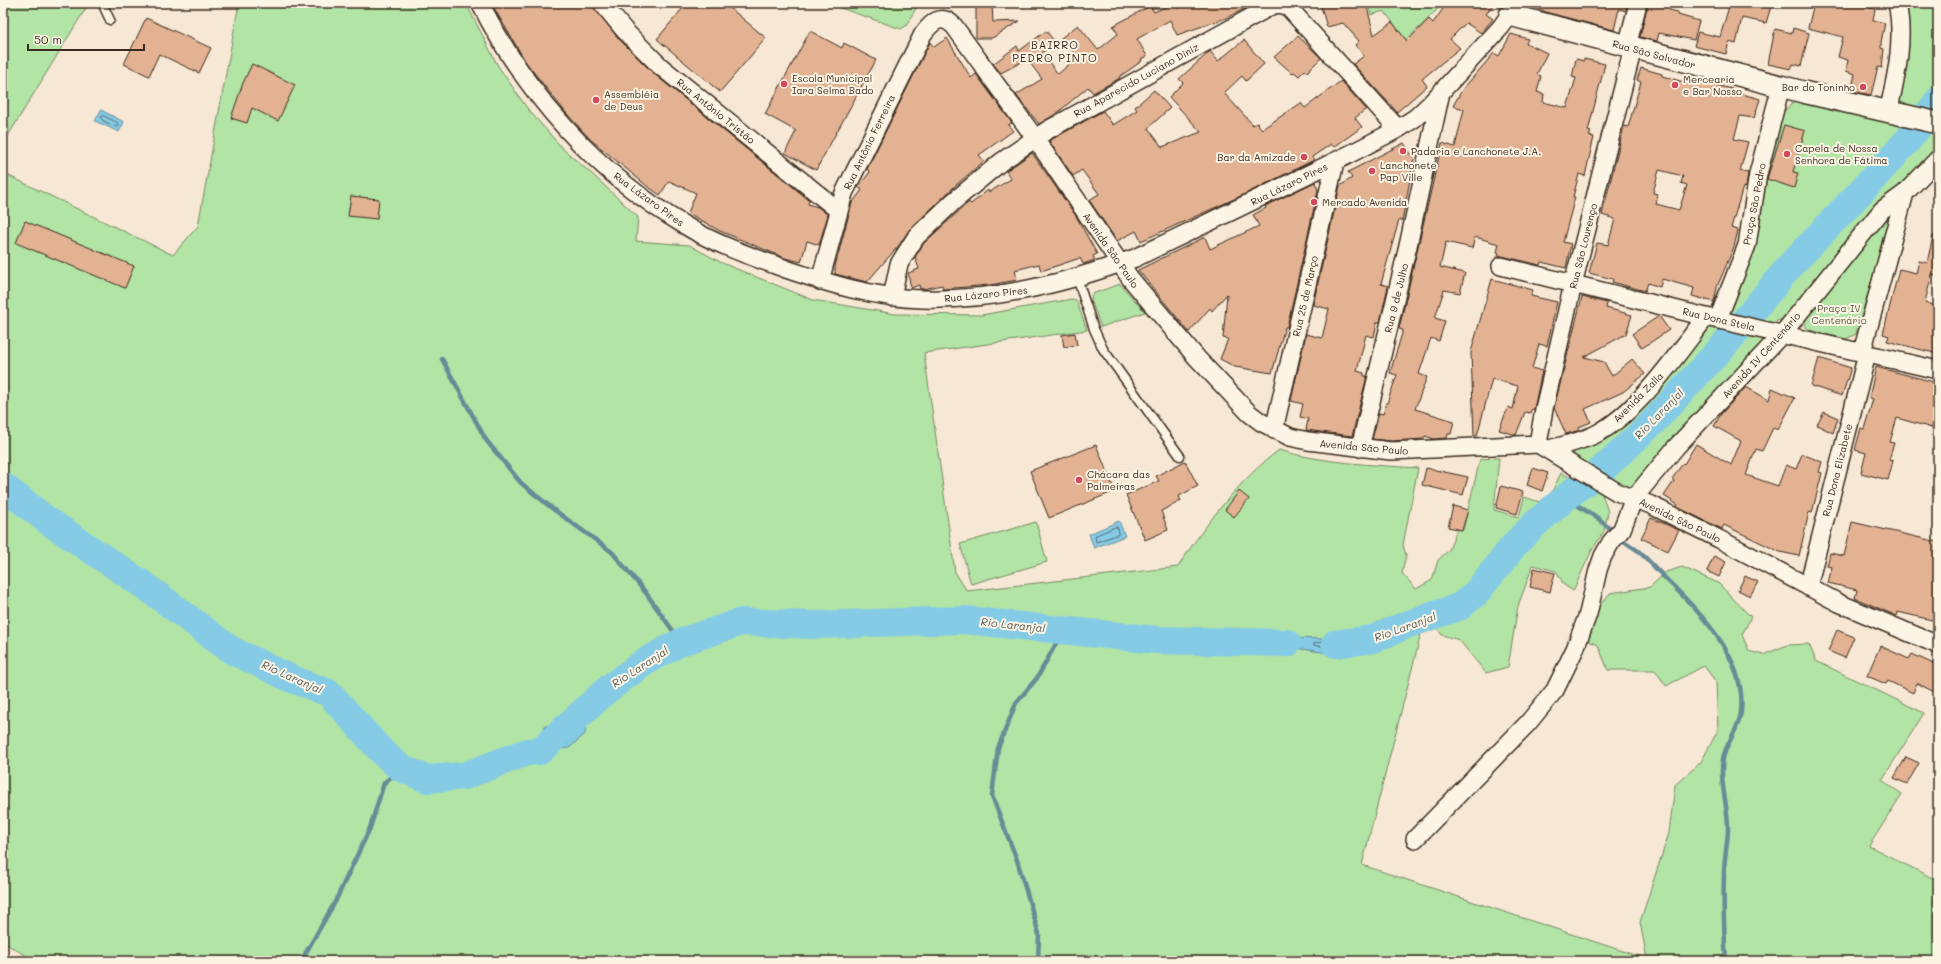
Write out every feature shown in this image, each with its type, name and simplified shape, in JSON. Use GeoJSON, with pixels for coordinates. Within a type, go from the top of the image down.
{"type":"FeatureCollection","features":[{"type":"Feature","properties":{"kind":"street","name":"Rua Lázaro Pires"},"geometry":{"type":"LineString","coordinates":[[480,3],[506,48],[537,95],[566,130],[610,171],[687,227],[756,258],[820,281],[892,297],[921,299],[979,297],[1033,289],[1077,278],[1135,258],[1334,162],[1398,129],[1415,118],[1441,92],[1514,9]]}},
{"type":"Feature","properties":{"kind":"street","name":"Rua Antônio Tristão"},"geometry":{"type":"LineString","coordinates":[[602,3],[625,31],[660,66],[839,212]]}},
{"type":"Feature","properties":{"kind":"street","name":"Rua São Lourenço"},"geometry":{"type":"LineString","coordinates":[[1544,447],[1544,409],[1630,48],[1638,3]]}},
{"type":"Feature","properties":{"kind":"street"},"geometry":{"type":"LineString","coordinates":[[1897,3],[1900,28],[1897,115]]}},
{"type":"Feature","properties":{"kind":"street","name":"Rua Aparecido Luciano Diniz"},"geometry":{"type":"LineString","coordinates":[[892,297],[899,264],[916,237],[966,191],[1035,138],[1273,5],[1287,4],[1398,129]]}},
{"type":"Feature","properties":{"kind":"street","name":"Rua São Salvador"},"geometry":{"type":"LineString","coordinates":[[1514,9],[1630,48],[1897,115],[1938,123]]}},
{"type":"Feature","properties":{"kind":"street","name":"Rua Antônio Ferreira"},"geometry":{"type":"LineString","coordinates":[[820,281],[844,193],[923,34],[933,22],[943,19]]}},
{"type":"Feature","properties":{"kind":"street","name":"Avenida São Paulo"},"geometry":{"type":"LineString","coordinates":[[943,19],[954,26],[1035,138],[1119,263],[1167,324],[1197,358],[1249,412],[1274,430],[1290,437],[1308,441],[1360,448],[1404,451],[1544,447],[1607,486],[1718,539],[1839,603],[1938,645]]}},
{"type":"Feature","properties":{"kind":"street","name":"Praça São Pedro"},"geometry":{"type":"LineString","coordinates":[[1718,319],[1747,245],[1758,174],[1781,86]]}},
{"type":"Feature","properties":{"kind":"street","name":"Rua 9 de Julho"},"geometry":{"type":"LineString","coordinates":[[1360,448],[1408,246],[1441,92]]}},
{"type":"Feature","properties":{"kind":"street"},"geometry":{"type":"LineString","coordinates":[[1415,118],[1429,147]]}},
{"type":"Feature","properties":{"kind":"street","name":"Avenida IV Centenário"},"geometry":{"type":"LineString","coordinates":[[1415,839],[1528,723],[1554,690],[1575,649],[1588,614],[1598,570],[1611,542],[1622,529],[1634,498],[1676,446],[1783,333],[1882,210],[1905,194],[1938,159]]}},
{"type":"Feature","properties":{"kind":"street","name":"Rua 25 de Março"},"geometry":{"type":"LineString","coordinates":[[1274,430],[1334,162]]}},
{"type":"Feature","properties":{"kind":"street","name":"Rua Dona Elizabete"},"geometry":{"type":"LineString","coordinates":[[1808,587],[1864,353],[1905,194]]}},
{"type":"Feature","properties":{"kind":"street","name":"Rua Dona Stela"},"geometry":{"type":"LineString","coordinates":[[1501,266],[1718,319],[1938,370]]}},
{"type":"Feature","properties":{"kind":"street","name":"Avenida Zalla"},"geometry":{"type":"LineString","coordinates":[[1544,447],[1585,439],[1598,433],[1625,413],[1663,372],[1718,319]]}},
{"type":"Feature","properties":{"kind":"lane"},"geometry":{"type":"LineString","coordinates":[[102,3],[110,20]]}},
{"type":"Feature","properties":{"kind":"lane"},"geometry":{"type":"LineString","coordinates":[[1077,278],[1094,329],[1103,349],[1180,456]]}},
{"type":"Feature","properties":{"kind":"green space"},"geometry":{"type":"Polygon","coordinates":[[[3,3],[89,3],[3,144],[3,3]]]}},
{"type":"Feature","properties":{"kind":"green space"},"geometry":{"type":"Polygon","coordinates":[[[239,3],[466,3],[498,66],[527,108],[563,149],[638,217],[636,241],[689,245],[722,263],[813,300],[895,314],[981,315],[1072,299],[1076,300],[1087,330],[924,353],[955,572],[967,591],[1178,567],[1199,536],[1224,504],[1250,475],[1279,450],[1330,461],[1418,468],[1403,545],[1406,555],[1402,573],[1416,589],[1432,580],[1438,560],[1449,550],[1457,529],[1463,530],[1480,459],[1499,458],[1494,510],[1519,517],[1524,497],[1546,504],[1561,473],[1577,481],[1586,468],[1573,456],[1576,449],[1706,327],[1734,315],[1730,310],[1763,176],[1784,111],[1795,101],[1903,106],[1899,98],[1902,3],[1938,3],[1938,148],[1899,188],[1785,318],[1772,323],[1764,341],[1634,486],[1627,488],[1610,481],[1602,494],[1608,512],[1604,531],[1591,552],[1573,591],[1564,585],[1556,571],[1533,565],[1518,606],[1508,667],[1486,673],[1459,640],[1442,635],[1426,614],[1362,865],[1647,959],[1640,922],[1669,833],[1675,785],[1701,762],[1718,730],[1716,682],[1704,666],[1666,686],[1655,670],[1608,670],[1598,645],[1584,639],[1594,612],[1610,593],[1650,587],[1666,572],[1682,567],[1718,583],[1751,617],[1742,635],[1749,651],[1763,655],[1787,645],[1809,644],[1816,661],[1924,713],[1882,780],[1902,794],[1869,846],[1938,881],[1938,961],[35,961],[3,942],[3,173],[173,255],[198,226],[239,3]]]}},
{"type":"Feature","properties":{"kind":"green space"},"geometry":{"type":"Polygon","coordinates":[[[826,3],[919,3],[906,26],[901,29],[826,3]]]}},
{"type":"Feature","properties":{"kind":"green space"},"geometry":{"type":"Polygon","coordinates":[[[1368,3],[1444,3],[1406,40],[1384,11],[1371,15],[1368,3]]]}},
{"type":"Feature","properties":{"kind":"green space","name":"Praça IV Centenário"},"geometry":{"type":"Polygon","coordinates":[[[1887,217],[1890,218],[1856,334],[1846,339],[1809,330],[1805,326],[1806,318],[1887,217]]]}},
{"type":"Feature","properties":{"kind":"green space"},"geometry":{"type":"Polygon","coordinates":[[[1120,284],[1145,312],[1101,327],[1091,300],[1092,294],[1120,284]]]}},
{"type":"Feature","properties":{"kind":"green space"},"geometry":{"type":"Polygon","coordinates":[[[1036,522],[1047,562],[971,584],[960,544],[1036,522]]]}},
{"type":"Feature","properties":{"kind":"water"},"geometry":{"type":"Polygon","coordinates":[[[101,110],[124,122],[119,132],[95,121],[101,110]]]}},
{"type":"Feature","properties":{"kind":"water"},"geometry":{"type":"Polygon","coordinates":[[[1119,521],[1125,536],[1094,548],[1089,534],[1119,521]]]}},
{"type":"Feature","properties":{"kind":"water"},"geometry":{"type":"Polygon","coordinates":[[[1373,633],[1372,646],[1335,654],[1249,641],[1289,638],[1328,639],[1373,633]]]}},
{"type":"Feature","properties":{"kind":"water"},"geometry":{"type":"Polygon","coordinates":[[[608,689],[601,705],[586,724],[585,734],[569,748],[540,751],[540,738],[545,726],[555,724],[595,692],[608,689]]]}},
{"type":"Feature","properties":{"kind":"building"},"geometry":{"type":"Polygon","coordinates":[[[491,3],[591,3],[617,37],[653,73],[809,200],[808,204],[818,207],[828,215],[819,245],[807,241],[801,262],[785,258],[720,231],[688,213],[696,193],[669,181],[660,195],[647,186],[590,139],[567,114],[527,64],[491,3]]]}},
{"type":"Feature","properties":{"kind":"building"},"geometry":{"type":"Polygon","coordinates":[[[687,3],[724,3],[766,38],[720,92],[657,39],[687,3]]]}},
{"type":"Feature","properties":{"kind":"building"},"geometry":{"type":"Polygon","coordinates":[[[1175,3],[1177,8],[1191,3],[1256,3],[1226,18],[1177,35],[1170,20],[1137,39],[1147,56],[1141,59],[1142,61],[1119,77],[1120,78],[1093,93],[1088,87],[1056,114],[1039,124],[1016,95],[1042,79],[1027,59],[1001,73],[993,64],[1017,46],[1019,51],[1046,31],[1055,42],[1042,53],[1058,74],[1078,57],[1061,38],[1078,25],[1098,50],[1118,34],[1113,26],[1150,6],[1154,12],[1175,3]]]}},
{"type":"Feature","properties":{"kind":"building"},"geometry":{"type":"Polygon","coordinates":[[[1320,3],[1366,3],[1374,35],[1392,22],[1407,41],[1429,19],[1433,23],[1447,3],[1494,3],[1486,14],[1493,19],[1481,33],[1466,23],[1450,39],[1460,48],[1422,79],[1427,86],[1397,112],[1353,64],[1364,56],[1355,45],[1359,41],[1343,23],[1327,27],[1320,3]]]}},
{"type":"Feature","properties":{"kind":"building"},"geometry":{"type":"Polygon","coordinates":[[[1528,3],[1628,3],[1626,11],[1619,9],[1614,30],[1549,13],[1528,5],[1528,3]]]}},
{"type":"Feature","properties":{"kind":"building"},"geometry":{"type":"Polygon","coordinates":[[[1648,3],[1671,3],[1669,10],[1678,12],[1678,15],[1699,21],[1694,40],[1659,33],[1657,41],[1640,37],[1648,3]]]}},
{"type":"Feature","properties":{"kind":"building"},"geometry":{"type":"Polygon","coordinates":[[[1730,3],[1772,3],[1766,23],[1742,18],[1736,44],[1729,42],[1726,54],[1694,46],[1698,32],[1720,37],[1730,3]]]}},
{"type":"Feature","properties":{"kind":"building"},"geometry":{"type":"Polygon","coordinates":[[[1814,3],[1866,3],[1865,7],[1875,9],[1873,20],[1885,23],[1881,42],[1881,48],[1884,49],[1882,68],[1878,67],[1871,95],[1851,91],[1855,74],[1846,71],[1848,60],[1838,57],[1843,37],[1808,28],[1814,3]]]}},
{"type":"Feature","properties":{"kind":"building"},"geometry":{"type":"Polygon","coordinates":[[[976,4],[992,4],[993,22],[1020,21],[992,38],[976,38],[976,4]]]}},
{"type":"Feature","properties":{"kind":"building"},"geometry":{"type":"Polygon","coordinates":[[[146,18],[211,48],[199,73],[159,54],[149,76],[124,64],[146,18]]]}},
{"type":"Feature","properties":{"kind":"building"},"geometry":{"type":"Polygon","coordinates":[[[1793,28],[1809,33],[1801,66],[1793,64],[1791,69],[1768,64],[1775,29],[1792,33],[1793,28]]]}},
{"type":"Feature","properties":{"kind":"building"},"geometry":{"type":"Polygon","coordinates":[[[810,31],[842,48],[844,43],[876,60],[816,170],[785,153],[796,131],[765,114],[810,31]]]}},
{"type":"Feature","properties":{"kind":"building"},"geometry":{"type":"Polygon","coordinates":[[[1511,34],[1528,39],[1526,43],[1547,53],[1537,74],[1541,76],[1537,92],[1544,94],[1543,102],[1567,108],[1576,78],[1572,77],[1576,59],[1584,61],[1584,59],[1605,64],[1588,131],[1591,132],[1589,136],[1594,137],[1585,176],[1579,174],[1573,197],[1575,197],[1563,242],[1571,244],[1566,268],[1541,262],[1540,265],[1498,255],[1499,253],[1497,252],[1499,244],[1475,237],[1472,248],[1446,242],[1440,267],[1465,273],[1460,293],[1444,290],[1435,318],[1445,321],[1439,341],[1431,338],[1419,374],[1427,377],[1415,409],[1454,421],[1451,434],[1448,434],[1447,438],[1434,439],[1425,436],[1423,439],[1391,441],[1372,439],[1379,413],[1383,414],[1397,375],[1390,373],[1403,330],[1399,329],[1442,143],[1455,147],[1464,109],[1453,106],[1462,90],[1494,53],[1499,56],[1511,34]]]}},
{"type":"Feature","properties":{"kind":"building"},"geometry":{"type":"Polygon","coordinates":[[[1298,36],[1321,58],[1307,72],[1305,70],[1299,76],[1294,72],[1292,73],[1274,57],[1298,36]]]}},
{"type":"Feature","properties":{"kind":"building"},"geometry":{"type":"Polygon","coordinates":[[[947,38],[971,78],[976,74],[1012,123],[1008,125],[1013,131],[979,155],[984,161],[956,185],[909,230],[900,244],[867,282],[835,274],[835,266],[852,203],[862,190],[858,187],[870,172],[867,169],[930,42],[934,47],[947,38]]]}},
{"type":"Feature","properties":{"kind":"building"},"geometry":{"type":"Polygon","coordinates":[[[1244,40],[1264,64],[1246,81],[1242,76],[1224,93],[1253,125],[1257,123],[1262,129],[1301,103],[1305,108],[1341,81],[1366,109],[1355,118],[1362,127],[1334,147],[1331,144],[1312,157],[1314,160],[1243,195],[1141,241],[1136,231],[1117,241],[1089,200],[1099,194],[1082,170],[1073,176],[1049,141],[1103,111],[1113,125],[1137,110],[1135,107],[1154,90],[1170,108],[1148,128],[1162,147],[1201,132],[1169,97],[1183,83],[1179,79],[1210,51],[1218,61],[1244,40]]]}},
{"type":"Feature","properties":{"kind":"building"},"geometry":{"type":"Polygon","coordinates":[[[252,64],[295,85],[278,121],[252,108],[247,123],[231,118],[243,83],[252,64]]]}},
{"type":"Feature","properties":{"kind":"building"},"geometry":{"type":"Polygon","coordinates":[[[1641,68],[1662,74],[1662,76],[1688,83],[1688,81],[1699,84],[1700,81],[1732,89],[1731,91],[1760,99],[1754,118],[1740,116],[1734,139],[1748,142],[1740,171],[1748,173],[1746,188],[1743,187],[1731,228],[1738,230],[1734,247],[1717,287],[1714,302],[1692,296],[1694,288],[1662,279],[1660,287],[1648,283],[1645,291],[1612,282],[1613,279],[1589,273],[1597,243],[1608,245],[1615,219],[1602,215],[1624,126],[1628,127],[1641,82],[1637,80],[1641,68]],[[1659,170],[1653,193],[1658,194],[1656,204],[1679,210],[1687,185],[1681,183],[1683,176],[1659,170]]]}},
{"type":"Feature","properties":{"kind":"building","name":"Capela de Nossa Senhora de Fátima"},"geometry":{"type":"Polygon","coordinates":[[[1784,125],[1805,131],[1793,172],[1798,173],[1794,188],[1767,179],[1784,125]]]}},
{"type":"Feature","properties":{"kind":"building"},"geometry":{"type":"Polygon","coordinates":[[[1404,143],[1414,159],[1402,221],[1399,220],[1381,284],[1388,286],[1380,322],[1377,322],[1374,337],[1366,335],[1357,371],[1364,373],[1364,376],[1367,376],[1352,436],[1306,430],[1308,419],[1300,417],[1303,404],[1291,401],[1306,334],[1322,338],[1329,309],[1313,305],[1340,186],[1352,178],[1348,172],[1404,143]]]}},
{"type":"Feature","properties":{"kind":"building"},"geometry":{"type":"Polygon","coordinates":[[[1032,153],[1076,216],[1097,254],[1093,256],[1095,260],[1083,264],[1080,258],[1041,271],[1039,264],[1015,270],[1017,280],[990,285],[943,289],[942,285],[920,289],[919,285],[911,288],[908,273],[919,269],[915,257],[924,243],[969,202],[971,204],[988,190],[989,192],[1011,179],[1006,171],[1032,153]]]}},
{"type":"Feature","properties":{"kind":"building"},"geometry":{"type":"Polygon","coordinates":[[[1315,182],[1318,190],[1287,327],[1285,327],[1272,373],[1235,367],[1220,359],[1228,339],[1223,338],[1227,294],[1212,311],[1210,308],[1189,332],[1138,270],[1205,237],[1210,249],[1259,226],[1253,215],[1266,208],[1265,206],[1315,182]]]}},
{"type":"Feature","properties":{"kind":"building"},"geometry":{"type":"Polygon","coordinates":[[[351,196],[379,199],[377,219],[348,216],[351,196]]]}},
{"type":"Feature","properties":{"kind":"building"},"geometry":{"type":"Polygon","coordinates":[[[25,221],[134,266],[125,288],[16,243],[25,221]]]}},
{"type":"Feature","properties":{"kind":"building"},"geometry":{"type":"Polygon","coordinates":[[[1933,236],[1938,236],[1938,276],[1932,274],[1925,302],[1938,307],[1938,354],[1887,341],[1889,336],[1883,334],[1899,269],[1916,273],[1919,261],[1927,263],[1933,236]]]}},
{"type":"Feature","properties":{"kind":"building"},"geometry":{"type":"Polygon","coordinates":[[[1492,279],[1533,290],[1531,296],[1557,302],[1547,346],[1539,344],[1532,368],[1542,371],[1534,409],[1531,410],[1530,413],[1525,412],[1516,435],[1499,430],[1508,407],[1513,409],[1518,386],[1492,379],[1477,436],[1474,436],[1471,352],[1492,279]]]}},
{"type":"Feature","properties":{"kind":"building"},"geometry":{"type":"Polygon","coordinates":[[[1582,297],[1607,303],[1606,308],[1632,315],[1626,334],[1584,357],[1604,362],[1612,376],[1632,359],[1645,374],[1623,392],[1585,409],[1591,422],[1579,427],[1580,430],[1566,434],[1554,408],[1582,297]]]}},
{"type":"Feature","properties":{"kind":"building"},"geometry":{"type":"Polygon","coordinates":[[[1659,316],[1669,330],[1642,348],[1632,334],[1659,316]]]}},
{"type":"Feature","properties":{"kind":"building"},"geometry":{"type":"Polygon","coordinates":[[[1075,333],[1077,345],[1064,347],[1062,335],[1075,333]]]}},
{"type":"Feature","properties":{"kind":"building"},"geometry":{"type":"Polygon","coordinates":[[[1819,358],[1851,368],[1842,396],[1811,386],[1819,358]]]}},
{"type":"Feature","properties":{"kind":"building"},"geometry":{"type":"Polygon","coordinates":[[[1876,367],[1938,383],[1938,404],[1932,428],[1897,418],[1890,442],[1894,443],[1889,460],[1893,461],[1888,480],[1861,473],[1866,453],[1855,450],[1861,428],[1864,429],[1873,399],[1869,398],[1876,367]]]}},
{"type":"Feature","properties":{"kind":"building"},"geometry":{"type":"Polygon","coordinates":[[[1746,387],[1769,400],[1772,388],[1795,398],[1778,430],[1773,428],[1762,451],[1756,449],[1746,475],[1778,486],[1786,465],[1796,469],[1802,454],[1822,462],[1819,472],[1822,473],[1812,513],[1809,512],[1799,556],[1780,552],[1724,525],[1722,529],[1677,507],[1678,505],[1664,496],[1674,481],[1672,479],[1683,463],[1684,464],[1696,444],[1731,465],[1741,441],[1714,426],[1721,414],[1746,387]]]}},
{"type":"Feature","properties":{"kind":"building"},"geometry":{"type":"Polygon","coordinates":[[[1824,412],[1838,418],[1833,433],[1817,425],[1824,412]]]}},
{"type":"Feature","properties":{"kind":"building"},"geometry":{"type":"Polygon","coordinates":[[[1096,445],[1115,491],[1049,518],[1030,471],[1096,445]]]}},
{"type":"Feature","properties":{"kind":"building"},"geometry":{"type":"Polygon","coordinates":[[[1185,461],[1198,486],[1179,496],[1181,501],[1161,511],[1168,530],[1145,540],[1126,495],[1159,481],[1156,476],[1185,461]]]}},
{"type":"Feature","properties":{"kind":"building"},"geometry":{"type":"Polygon","coordinates":[[[1426,468],[1468,477],[1463,495],[1422,485],[1426,468]]]}},
{"type":"Feature","properties":{"kind":"building"},"geometry":{"type":"Polygon","coordinates":[[[1533,468],[1548,473],[1542,491],[1527,485],[1533,468]]]}},
{"type":"Feature","properties":{"kind":"building"},"geometry":{"type":"Polygon","coordinates":[[[1501,486],[1523,492],[1517,514],[1496,508],[1501,486]]]}},
{"type":"Feature","properties":{"kind":"building"},"geometry":{"type":"Polygon","coordinates":[[[1239,491],[1249,499],[1234,517],[1225,510],[1239,491]]]}},
{"type":"Feature","properties":{"kind":"building"},"geometry":{"type":"Polygon","coordinates":[[[1453,506],[1468,510],[1462,530],[1448,527],[1453,506]]]}},
{"type":"Feature","properties":{"kind":"building"},"geometry":{"type":"Polygon","coordinates":[[[1651,518],[1679,530],[1668,551],[1641,538],[1651,518]]]}},
{"type":"Feature","properties":{"kind":"building"},"geometry":{"type":"Polygon","coordinates":[[[1852,522],[1938,542],[1938,613],[1936,621],[1898,612],[1897,616],[1855,598],[1857,590],[1828,583],[1832,567],[1827,566],[1830,553],[1844,556],[1852,522]]]}},
{"type":"Feature","properties":{"kind":"building"},"geometry":{"type":"Polygon","coordinates":[[[1714,556],[1726,562],[1719,577],[1707,571],[1714,556]]]}},
{"type":"Feature","properties":{"kind":"building"},"geometry":{"type":"Polygon","coordinates":[[[1534,568],[1555,573],[1550,592],[1530,587],[1534,568]]]}},
{"type":"Feature","properties":{"kind":"building"},"geometry":{"type":"Polygon","coordinates":[[[1745,576],[1758,582],[1750,596],[1738,590],[1745,576]]]}},
{"type":"Feature","properties":{"kind":"building"},"geometry":{"type":"Polygon","coordinates":[[[1837,630],[1854,637],[1845,658],[1828,651],[1837,630]]]}},
{"type":"Feature","properties":{"kind":"building"},"geometry":{"type":"Polygon","coordinates":[[[1880,646],[1909,659],[1912,654],[1938,666],[1938,694],[1917,683],[1913,693],[1888,681],[1886,684],[1867,676],[1880,646]]]}},
{"type":"Feature","properties":{"kind":"building"},"geometry":{"type":"Polygon","coordinates":[[[1906,757],[1919,763],[1907,784],[1894,778],[1906,757]]]}},
{"type":"Feature","properties":{"kind":"waterway","name":"Rio Laranjal"},"geometry":{"type":"LineString","coordinates":[[1335,644],[1373,639],[1406,625],[1461,606],[1476,593],[1516,543],[1535,524],[1577,488],[1597,474],[1652,423],[1728,341],[1789,267],[1908,140],[1938,101]]}},
{"type":"Feature","properties":{"kind":"waterway"},"geometry":{"type":"LineString","coordinates":[[442,359],[486,440],[521,483],[553,509],[612,552],[646,593],[681,642]]}},
{"type":"Feature","properties":{"kind":"waterway","name":"Rio Laranjal"},"geometry":{"type":"LineString","coordinates":[[3,486],[48,521],[145,586],[231,650],[292,679],[329,693],[383,753],[401,768],[427,779],[464,776],[527,752],[540,751],[608,689],[646,661],[681,642],[741,622],[814,625],[964,620],[1157,640],[1287,643]]}},
{"type":"Feature","properties":{"kind":"waterway"},"geometry":{"type":"LineString","coordinates":[[1566,498],[1599,519],[1614,533]]}},
{"type":"Feature","properties":{"kind":"waterway"},"geometry":{"type":"LineString","coordinates":[[1620,538],[1644,556],[1706,621],[1729,655],[1737,673],[1741,692],[1740,719],[1724,753],[1722,767],[1728,828],[1724,867],[1726,961]]}},
{"type":"Feature","properties":{"kind":"waterway"},"geometry":{"type":"LineString","coordinates":[[1038,961],[1039,934],[1017,860],[992,796],[998,748],[1016,703],[1037,678],[1063,631]]}},
{"type":"Feature","properties":{"kind":"waterway"},"geometry":{"type":"LineString","coordinates":[[301,961],[335,902],[370,828],[384,783],[401,768]]}},
{"type":"Feature","properties":{"kind":"place","name":"Escola Municipal Iara Selma Bado"},"geometry":{"type":"Point","coordinates":[784,84]}},
{"type":"Feature","properties":{"kind":"place","name":"Mercearia e Bar Nosso"},"geometry":{"type":"Point","coordinates":[1675,85]}},
{"type":"Feature","properties":{"kind":"place","name":"Bar do Toninho"},"geometry":{"type":"Point","coordinates":[1863,87]}},
{"type":"Feature","properties":{"kind":"place","name":"Assembléia de Deus"},"geometry":{"type":"Point","coordinates":[596,100]}},
{"type":"Feature","properties":{"kind":"place","name":"Padaria e Lanchonete J.A."},"geometry":{"type":"Point","coordinates":[1403,151]}},
{"type":"Feature","properties":{"kind":"place","name":"Capela de Nossa Senhora de Fátima"},"geometry":{"type":"Point","coordinates":[1787,154]}},
{"type":"Feature","properties":{"kind":"place","name":"Bar da Amizade"},"geometry":{"type":"Point","coordinates":[1304,157]}},
{"type":"Feature","properties":{"kind":"place","name":"Lanchonete Pap Ville"},"geometry":{"type":"Point","coordinates":[1372,171]}},
{"type":"Feature","properties":{"kind":"place","name":"Mercado Avenida"},"geometry":{"type":"Point","coordinates":[1314,202]}},
{"type":"Feature","properties":{"kind":"place","name":"Chácara das Palmeiras"},"geometry":{"type":"Point","coordinates":[1079,480]}},
{"type":"Feature","properties":{"kind":"district","name":"BAIRRO PEDRO PINTO"},"geometry":{"type":"Point","coordinates":[1055,51]}}]}
